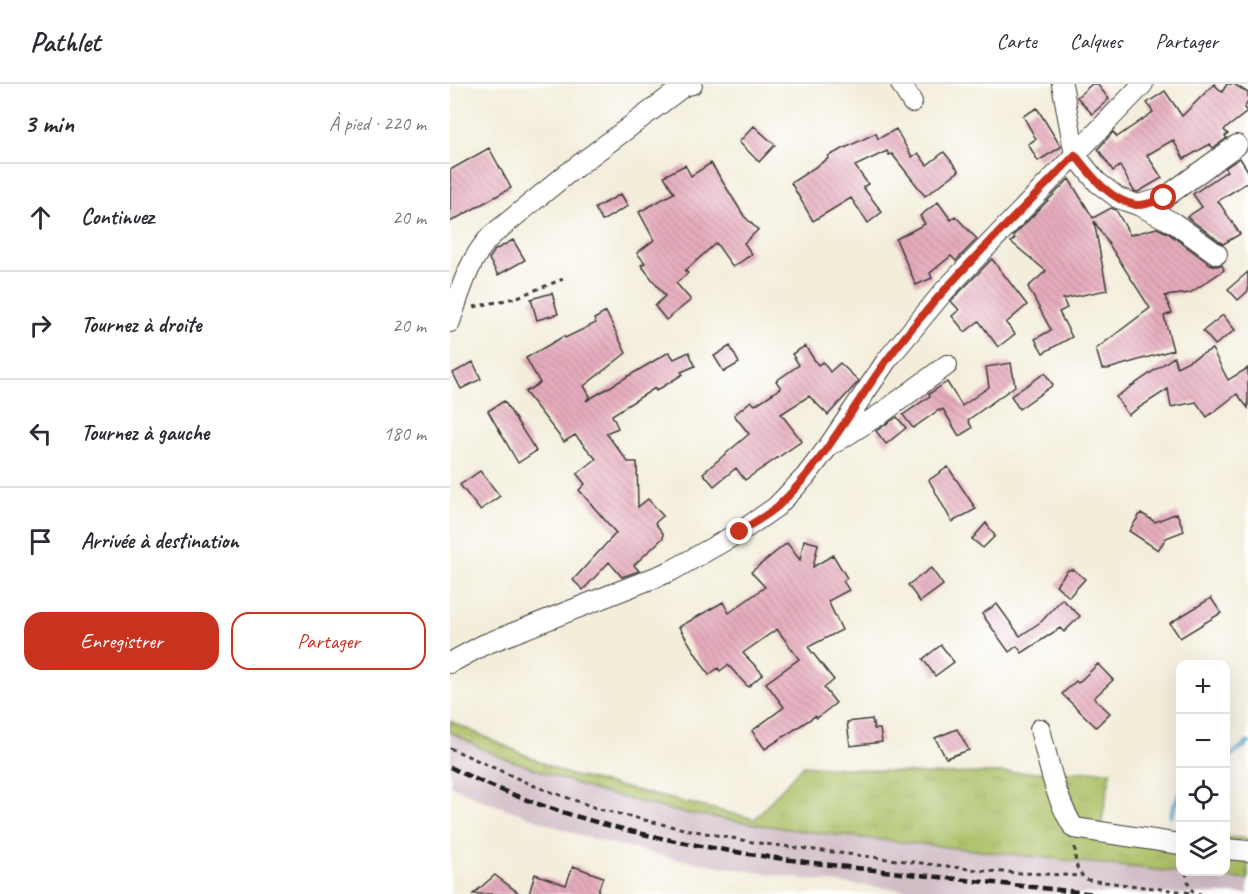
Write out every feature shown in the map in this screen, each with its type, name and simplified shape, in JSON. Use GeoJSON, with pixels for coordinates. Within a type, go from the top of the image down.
{"type":"FeatureCollection","features":[{"type":"Feature","properties":{"kind":"street"},"geometry":{"type":"LineString","coordinates":[[457,317],[474,260],[486,241],[568,173],[636,121],[684,86],[692,84]]}},
{"type":"Feature","properties":{"kind":"street"},"geometry":{"type":"LineString","coordinates":[[901,84],[912,102]]}},
{"type":"Feature","properties":{"kind":"street"},"geometry":{"type":"LineString","coordinates":[[1062,84],[1075,155],[1097,182],[1118,198],[1174,223],[1217,254]]}},
{"type":"Feature","properties":{"kind":"street"},"geometry":{"type":"LineString","coordinates":[[450,663],[483,645],[671,571],[740,532],[776,507],[805,477],[887,360],[945,290],[1143,84]]}},
{"type":"Feature","properties":{"kind":"street"},"geometry":{"type":"LineString","coordinates":[[1138,206],[1164,198],[1237,144]]}},
{"type":"Feature","properties":{"kind":"street"},"geometry":{"type":"LineString","coordinates":[[828,447],[882,413],[947,365]]}},
{"type":"Feature","properties":{"kind":"street"},"geometry":{"type":"LineString","coordinates":[[1040,729],[1056,792],[1074,828],[1176,843]]}},
{"type":"Feature","properties":{"kind":"street"},"geometry":{"type":"LineString","coordinates":[[1230,849],[1248,851]]}},
{"type":"Feature","properties":{"kind":"path"},"geometry":{"type":"LineString","coordinates":[[457,317],[474,307],[515,298],[563,279]]}},
{"type":"Feature","properties":{"kind":"path"},"geometry":{"type":"LineString","coordinates":[[450,748],[532,784],[599,809],[674,827],[758,843],[986,871],[1081,876],[1088,880],[1201,894]]}},
{"type":"Feature","properties":{"kind":"path"},"geometry":{"type":"LineString","coordinates":[[1074,828],[1077,869],[1081,876]]}},
{"type":"Feature","properties":{"kind":"path"},"geometry":{"type":"LineString","coordinates":[[1187,876],[1194,893]]}},
{"type":"Feature","properties":{"kind":"shaded area"},"geometry":{"type":"Polygon","coordinates":[[[450,732],[493,754],[596,791],[679,812],[801,831],[1176,872],[1176,876],[1212,876],[1248,880],[1248,894],[942,894],[794,878],[670,858],[582,836],[474,797],[450,785],[450,732]]]}},
{"type":"Feature","properties":{"kind":"green space"},"geometry":{"type":"Polygon","coordinates":[[[450,721],[567,774],[755,819],[803,765],[926,774],[1111,771],[1101,826],[1176,833],[1176,872],[801,831],[679,812],[596,791],[493,754],[450,732],[450,721]]]}},
{"type":"Feature","properties":{"kind":"green space"},"geometry":{"type":"Polygon","coordinates":[[[1230,837],[1248,839],[1248,880],[1212,876],[1230,876],[1230,837]]]}},
{"type":"Feature","properties":{"kind":"building"},"geometry":{"type":"Polygon","coordinates":[[[1092,84],[1097,84],[1109,99],[1092,114],[1077,97],[1092,84]]]}},
{"type":"Feature","properties":{"kind":"building"},"geometry":{"type":"Polygon","coordinates":[[[1214,84],[1222,92],[1227,84],[1234,84],[1248,93],[1248,102],[1244,108],[1247,112],[1224,130],[1228,134],[1225,136],[1227,138],[1213,148],[1210,144],[1184,159],[1173,140],[1147,155],[1162,178],[1138,192],[1134,191],[1120,166],[1113,171],[1098,149],[1113,132],[1117,137],[1153,112],[1147,103],[1165,91],[1182,116],[1214,84]]]}},
{"type":"Feature","properties":{"kind":"building"},"geometry":{"type":"Polygon","coordinates":[[[1037,108],[1061,147],[1038,161],[1028,144],[1036,139],[1023,116],[1037,108]]]}},
{"type":"Feature","properties":{"kind":"building"},"geometry":{"type":"Polygon","coordinates":[[[754,126],[775,145],[759,162],[739,142],[754,126]]]}},
{"type":"Feature","properties":{"kind":"building"},"geometry":{"type":"Polygon","coordinates":[[[896,129],[912,157],[918,153],[927,165],[944,152],[959,171],[925,196],[892,154],[889,155],[887,151],[855,166],[868,184],[863,187],[882,212],[868,223],[851,198],[813,221],[791,183],[829,158],[828,156],[876,133],[878,139],[896,129]]]}},
{"type":"Feature","properties":{"kind":"building"},"geometry":{"type":"Polygon","coordinates":[[[489,148],[511,188],[450,222],[450,170],[489,148]]]}},
{"type":"Feature","properties":{"kind":"building"},"geometry":{"type":"Polygon","coordinates":[[[1240,158],[1248,171],[1248,182],[1218,201],[1240,234],[1223,244],[1187,217],[1202,207],[1193,194],[1227,171],[1225,168],[1240,158]]]}},
{"type":"Feature","properties":{"kind":"building"},"geometry":{"type":"Polygon","coordinates":[[[711,163],[744,216],[758,230],[744,243],[752,254],[733,267],[716,243],[685,271],[688,273],[676,283],[691,300],[666,320],[655,306],[665,296],[641,265],[645,263],[637,253],[654,240],[639,212],[674,193],[664,176],[685,165],[691,176],[711,163]]]}},
{"type":"Feature","properties":{"kind":"building"},"geometry":{"type":"Polygon","coordinates":[[[1069,179],[1093,218],[1111,208],[1116,210],[1130,235],[1157,228],[1168,233],[1210,264],[1222,265],[1224,270],[1190,293],[1165,296],[1172,313],[1164,316],[1173,350],[1102,369],[1096,349],[1150,308],[1094,221],[1107,290],[1063,299],[1067,308],[1059,312],[1072,337],[1043,353],[1035,339],[1051,330],[1028,287],[1046,271],[1011,242],[1015,238],[1013,236],[1069,179]]]}},
{"type":"Feature","properties":{"kind":"building"},"geometry":{"type":"Polygon","coordinates":[[[621,194],[628,206],[602,221],[595,208],[621,194]]]}},
{"type":"Feature","properties":{"kind":"building"},"geometry":{"type":"Polygon","coordinates":[[[938,202],[951,220],[955,216],[977,239],[956,261],[951,256],[930,273],[932,278],[916,285],[896,239],[925,224],[920,216],[938,202]]]}},
{"type":"Feature","properties":{"kind":"building"},"geometry":{"type":"Polygon","coordinates":[[[513,240],[525,260],[498,275],[489,259],[495,250],[513,240]]]}},
{"type":"Feature","properties":{"kind":"building"},"geometry":{"type":"Polygon","coordinates":[[[992,259],[1027,305],[1006,323],[1015,334],[998,347],[979,321],[965,332],[952,316],[959,310],[951,301],[992,259]]]}},
{"type":"Feature","properties":{"kind":"building"},"geometry":{"type":"Polygon","coordinates":[[[1248,272],[1248,291],[1238,300],[1228,289],[1248,272]]]}},
{"type":"Feature","properties":{"kind":"building"},"geometry":{"type":"Polygon","coordinates":[[[552,293],[558,314],[537,320],[531,299],[552,293]]]}},
{"type":"Feature","properties":{"kind":"building"},"geometry":{"type":"Polygon","coordinates":[[[606,312],[626,353],[584,386],[590,396],[586,401],[669,352],[674,359],[689,352],[695,366],[681,372],[683,374],[656,391],[655,388],[612,415],[618,428],[606,433],[628,462],[637,462],[638,507],[648,499],[663,516],[655,523],[663,533],[663,538],[634,565],[639,571],[622,577],[609,562],[583,590],[573,580],[616,533],[579,490],[585,484],[577,474],[596,459],[575,435],[564,442],[525,392],[540,383],[526,358],[564,336],[565,338],[596,323],[594,319],[606,312]]]}},
{"type":"Feature","properties":{"kind":"building"},"geometry":{"type":"Polygon","coordinates":[[[1223,315],[1235,330],[1215,345],[1203,331],[1223,315]]]}},
{"type":"Feature","properties":{"kind":"building"},"geometry":{"type":"Polygon","coordinates":[[[730,346],[739,363],[724,372],[714,356],[730,346]]]}},
{"type":"Feature","properties":{"kind":"building"},"geometry":{"type":"Polygon","coordinates":[[[805,346],[818,365],[823,362],[830,372],[840,363],[859,381],[828,415],[809,396],[781,414],[802,441],[745,480],[736,468],[714,486],[703,473],[749,434],[734,415],[751,401],[755,405],[781,388],[776,381],[799,365],[792,354],[805,346]]]}},
{"type":"Feature","properties":{"kind":"building"},"geometry":{"type":"Polygon","coordinates":[[[1212,349],[1228,380],[1248,368],[1248,408],[1237,394],[1207,417],[1196,402],[1171,407],[1168,389],[1128,415],[1116,397],[1174,357],[1177,367],[1212,349]]]}},
{"type":"Feature","properties":{"kind":"building"},"geometry":{"type":"Polygon","coordinates":[[[473,362],[481,379],[461,389],[453,373],[473,362]]]}},
{"type":"Feature","properties":{"kind":"building"},"geometry":{"type":"Polygon","coordinates":[[[1011,363],[1015,386],[968,420],[972,428],[959,436],[943,409],[913,428],[903,415],[947,382],[962,406],[989,387],[986,367],[1011,363]]]}},
{"type":"Feature","properties":{"kind":"building"},"geometry":{"type":"Polygon","coordinates":[[[1045,373],[1053,385],[1019,409],[1011,396],[1045,373]]]}},
{"type":"Feature","properties":{"kind":"building"},"geometry":{"type":"Polygon","coordinates":[[[504,401],[536,451],[518,463],[488,411],[504,401]]]}},
{"type":"Feature","properties":{"kind":"building"},"geometry":{"type":"Polygon","coordinates":[[[897,417],[906,428],[886,444],[876,431],[897,417]]]}},
{"type":"Feature","properties":{"kind":"building"},"geometry":{"type":"Polygon","coordinates":[[[948,467],[976,509],[952,522],[929,480],[948,467]]]}},
{"type":"Feature","properties":{"kind":"building"},"geometry":{"type":"Polygon","coordinates":[[[480,471],[500,496],[480,510],[460,485],[480,471]]]}},
{"type":"Feature","properties":{"kind":"building"},"geometry":{"type":"Polygon","coordinates":[[[1141,513],[1155,522],[1177,513],[1184,531],[1166,538],[1158,550],[1129,531],[1141,513]]]}},
{"type":"Feature","properties":{"kind":"building"},"geometry":{"type":"Polygon","coordinates":[[[986,523],[995,536],[983,548],[972,539],[986,523]]]}},
{"type":"Feature","properties":{"kind":"building"},"geometry":{"type":"Polygon","coordinates":[[[804,540],[818,544],[813,567],[833,555],[847,578],[843,581],[849,590],[828,601],[842,630],[808,647],[834,680],[824,688],[836,703],[817,718],[815,716],[765,749],[752,731],[784,707],[766,683],[799,659],[777,629],[743,653],[763,674],[748,687],[728,665],[720,671],[718,668],[709,675],[679,627],[723,602],[729,613],[765,587],[751,572],[787,543],[800,560],[804,540]]]}},
{"type":"Feature","properties":{"kind":"building"},"geometry":{"type":"Polygon","coordinates":[[[931,568],[943,585],[920,602],[908,585],[931,568]]]}},
{"type":"Feature","properties":{"kind":"building"},"geometry":{"type":"Polygon","coordinates":[[[1068,570],[1074,570],[1085,579],[1069,597],[1056,585],[1068,570]]]}},
{"type":"Feature","properties":{"kind":"building"},"geometry":{"type":"Polygon","coordinates":[[[1211,598],[1221,613],[1180,638],[1170,623],[1211,598]]]}},
{"type":"Feature","properties":{"kind":"building"},"geometry":{"type":"Polygon","coordinates":[[[1062,599],[1080,616],[1064,632],[1060,628],[1022,653],[1017,646],[1009,652],[982,614],[997,604],[1020,636],[1042,621],[1062,599]]]}},
{"type":"Feature","properties":{"kind":"building"},"geometry":{"type":"Polygon","coordinates":[[[941,645],[954,662],[935,676],[923,659],[941,645]]]}},
{"type":"Feature","properties":{"kind":"building"},"geometry":{"type":"Polygon","coordinates":[[[1098,664],[1113,680],[1094,698],[1110,713],[1096,727],[1062,694],[1098,664]]]}},
{"type":"Feature","properties":{"kind":"building"},"geometry":{"type":"Polygon","coordinates":[[[872,719],[874,729],[880,729],[882,742],[850,746],[847,722],[872,719]]]}},
{"type":"Feature","properties":{"kind":"building"},"geometry":{"type":"Polygon","coordinates":[[[957,729],[969,750],[946,758],[935,738],[957,729]]]}},
{"type":"Feature","properties":{"kind":"building"},"geometry":{"type":"Polygon","coordinates":[[[573,866],[603,877],[597,894],[529,894],[535,874],[566,885],[573,866]]]}},
{"type":"Feature","properties":{"kind":"building"},"geometry":{"type":"Polygon","coordinates":[[[495,875],[520,894],[473,894],[495,875]]]}},
{"type":"Feature","properties":{"kind":"waterway"},"geometry":{"type":"LineString","coordinates":[[1230,756],[1248,743]]}},
{"type":"Feature","properties":{"kind":"waterway"},"geometry":{"type":"LineString","coordinates":[[1171,815],[1176,803]]}},
{"type":"Feature","properties":{"kind":"railway"},"geometry":{"type":"LineString","coordinates":[[450,767],[501,790],[554,809],[607,825],[717,849],[828,865],[1096,894]]}},
{"type":"Feature","properties":{"kind":"route"},"geometry":{"type":"LineString","coordinates":[[740,532],[776,507],[805,477],[887,360],[945,290],[1075,155],[1097,182],[1118,198],[1138,206],[1164,198]]}}]}
